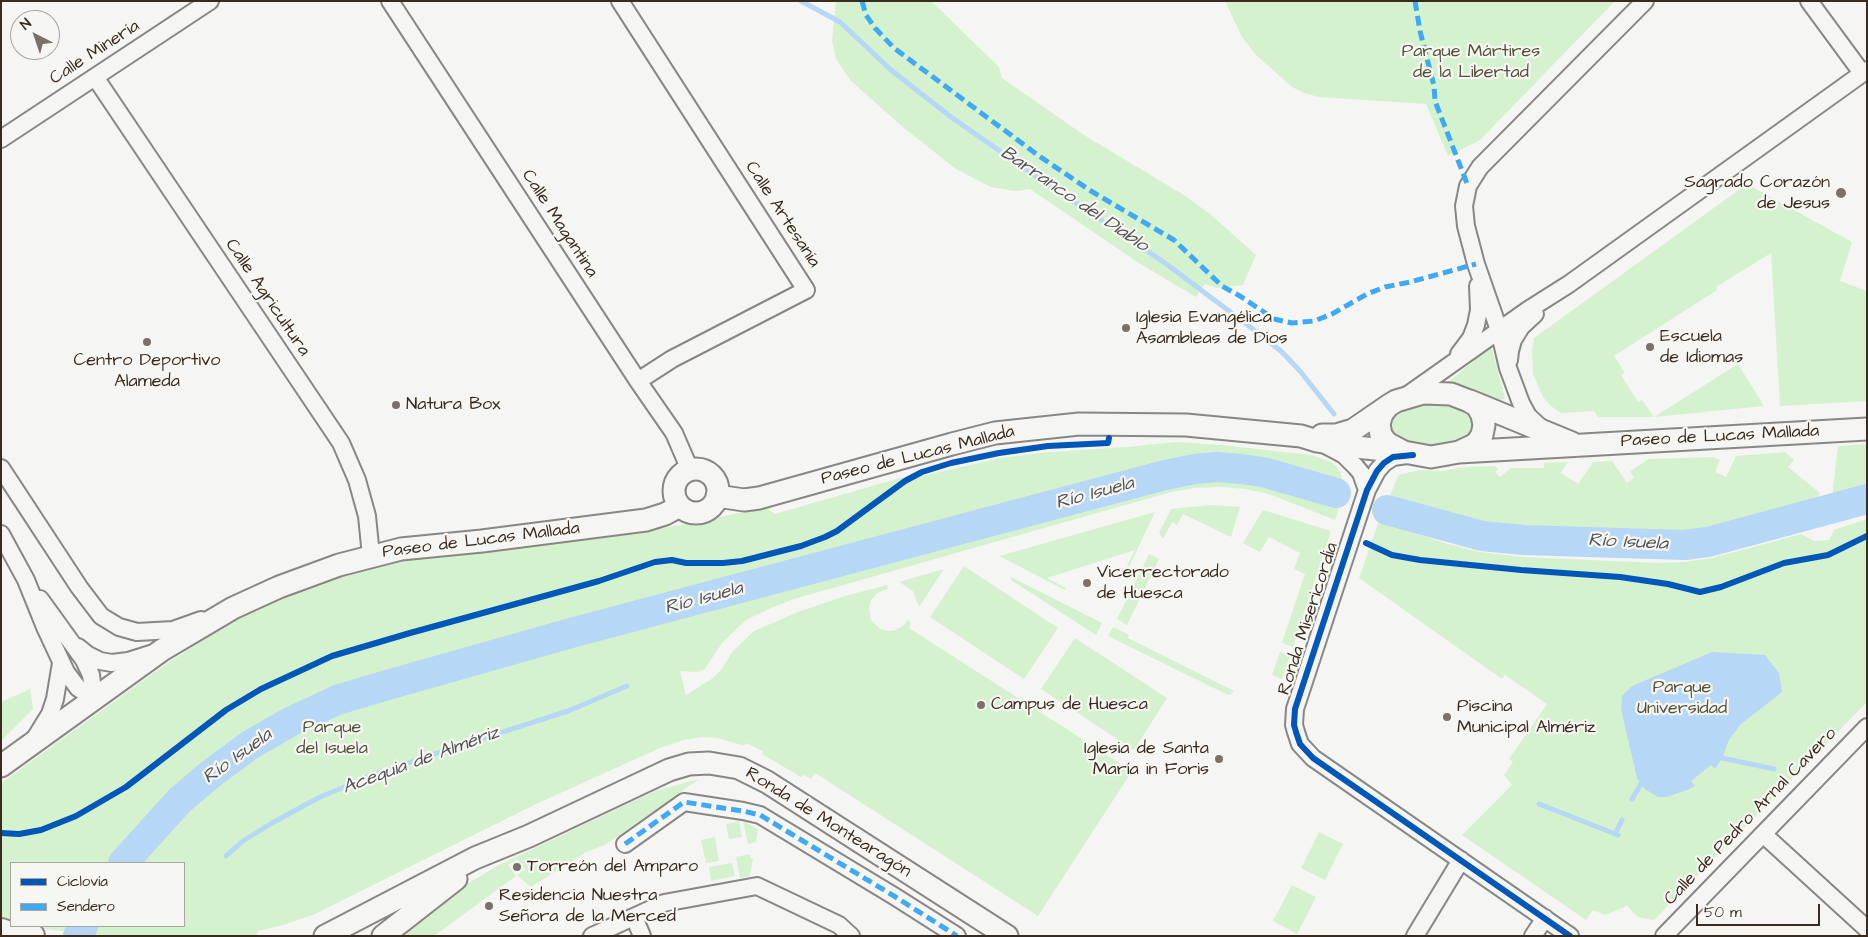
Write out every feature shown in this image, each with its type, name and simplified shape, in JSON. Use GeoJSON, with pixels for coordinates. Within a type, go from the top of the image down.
{"type":"FeatureCollection","features":[{"type":"Feature","properties":{"kind":"main road"},"geometry":{"type":"LineString","coordinates":[[1423,393],[1441,393],[1469,400],[1477,406],[1482,415],[1484,425],[1482,435],[1468,448],[1441,456],[1409,454],[1387,443],[1381,435],[1380,424],[1391,406],[1423,393]]}},
{"type":"Feature","properties":{"kind":"main road","name":"Paseo de Lucas Mallada"},"geometry":{"type":"LineString","coordinates":[[1469,400],[1574,444]]}},
{"type":"Feature","properties":{"kind":"main road","name":"Paseo de Lucas Mallada"},"geometry":{"type":"LineString","coordinates":[[1309,438],[1336,435],[1353,430],[1391,406]]}},
{"type":"Feature","properties":{"kind":"main road","name":"Paseo de Lucas Mallada"},"geometry":{"type":"LineString","coordinates":[[717,496],[744,500],[759,498],[996,433],[1079,424],[1186,425],[1309,438],[1409,454]]}},
{"type":"Feature","properties":{"kind":"main road","name":"Paseo de Lucas Mallada"},"geometry":{"type":"LineString","coordinates":[[1468,448],[1867,429]]}},
{"type":"Feature","properties":{"kind":"main road"},"geometry":{"type":"LineString","coordinates":[[690,470],[700,470],[709,474],[718,486],[717,496],[713,505],[702,512],[690,512],[680,506],[674,494],[674,488],[680,477],[690,470]]}},
{"type":"Feature","properties":{"kind":"main road","name":"Paseo de Lucas Mallada"},"geometry":{"type":"LineString","coordinates":[[3,764],[162,650],[234,608],[279,587],[339,565],[401,549],[482,541],[646,520],[665,514],[680,506]]}},
{"type":"Feature","properties":{"kind":"main road","name":"Ronda de Montearagón"},"geometry":{"type":"LineString","coordinates":[[383,936],[477,864],[529,836],[669,770],[699,763],[729,765],[767,782],[1007,936]]}},
{"type":"Feature","properties":{"kind":"main road","name":"Ronda de Montearagón"},"geometry":{"type":"LineString","coordinates":[[325,936],[475,858],[529,836]]}},
{"type":"Feature","properties":{"kind":"street","name":"Calle Minería"},"geometry":{"type":"LineString","coordinates":[[1,139],[210,1]]}},
{"type":"Feature","properties":{"kind":"street","name":"Calle Magantina"},"geometry":{"type":"LineString","coordinates":[[390,1],[638,381],[674,433],[690,470]]}},
{"type":"Feature","properties":{"kind":"street","name":"Calle Artesanía"},"geometry":{"type":"LineString","coordinates":[[620,1],[806,290],[672,359],[638,381]]}},
{"type":"Feature","properties":{"kind":"street"},"geometry":{"type":"LineString","coordinates":[[1550,434],[1528,416],[1521,404],[1508,368],[1499,330],[1476,264],[1466,226],[1464,206],[1468,186],[1480,167],[1645,1]]}},
{"type":"Feature","properties":{"kind":"street"},"geometry":{"type":"LineString","coordinates":[[1391,406],[1441,373],[1499,330],[1569,284],[1864,72],[1809,1]]}},
{"type":"Feature","properties":{"kind":"street","name":"Calle Agricultura"},"geometry":{"type":"LineString","coordinates":[[95,77],[341,443],[357,480],[365,507],[371,556]]}},
{"type":"Feature","properties":{"kind":"street"},"geometry":{"type":"LineString","coordinates":[[1441,373],[1460,354],[1471,338],[1476,325],[1479,310],[1476,264]]}},
{"type":"Feature","properties":{"kind":"street"},"geometry":{"type":"LineString","coordinates":[[1468,448],[1494,429],[1508,410],[1511,394],[1508,368],[1510,351],[1521,327],[1569,284]]}},
{"type":"Feature","properties":{"kind":"street","name":"Ronda Misericordia"},"geometry":{"type":"LineString","coordinates":[[1368,490],[1376,423],[1391,406]]}},
{"type":"Feature","properties":{"kind":"street"},"geometry":{"type":"LineString","coordinates":[[1309,438],[1344,455],[1351,461],[1361,473],[1368,490]]}},
{"type":"Feature","properties":{"kind":"street","name":"Ronda Misericordia"},"geometry":{"type":"LineString","coordinates":[[1409,454],[1393,457],[1384,463],[1377,471],[1368,490],[1295,709],[1294,725],[1300,744],[1313,758],[1570,936]]}},
{"type":"Feature","properties":{"kind":"street"},"geometry":{"type":"LineString","coordinates":[[1,468],[79,587],[101,616],[119,627],[137,632],[173,630],[234,608]]}},
{"type":"Feature","properties":{"kind":"street"},"geometry":{"type":"LineString","coordinates":[[1,534],[26,580],[61,663],[74,685],[94,699]]}},
{"type":"Feature","properties":{"kind":"street"},"geometry":{"type":"LineString","coordinates":[[26,580],[84,660],[91,675],[94,699]]}},
{"type":"Feature","properties":{"kind":"street"},"geometry":{"type":"LineString","coordinates":[[71,641],[94,658],[112,663],[128,661],[162,650]]}},
{"type":"Feature","properties":{"kind":"street"},"geometry":{"type":"LineString","coordinates":[[33,742],[50,714],[61,663]]}},
{"type":"Feature","properties":{"kind":"street","name":"Calle de Pedro Arnal Cavero"},"geometry":{"type":"LineString","coordinates":[[1664,936],[1867,727]]}},
{"type":"Feature","properties":{"kind":"street"},"geometry":{"type":"LineString","coordinates":[[625,844],[684,802],[760,815],[957,936]]}},
{"type":"Feature","properties":{"kind":"street"},"geometry":{"type":"LineString","coordinates":[[1763,834],[1867,929]]}},
{"type":"Feature","properties":{"kind":"street"},"geometry":{"type":"LineString","coordinates":[[1415,936],[1460,860]]}},
{"type":"Feature","properties":{"kind":"street"},"geometry":{"type":"LineString","coordinates":[[592,936],[616,931],[634,917],[664,903],[757,886],[839,925],[851,936]]}},
{"type":"Feature","properties":{"kind":"street"},"geometry":{"type":"LineString","coordinates":[[634,917],[642,936]]}},
{"type":"Feature","properties":{"kind":"street"},"geometry":{"type":"LineString","coordinates":[[1533,936],[1545,918]]}},
{"type":"Feature","properties":{"kind":"green space"},"geometry":{"type":"Polygon","coordinates":[[[836,1],[931,1],[999,67],[1002,78],[1084,135],[1184,195],[1210,214],[1256,255],[1243,285],[1217,288],[1205,284],[1196,297],[1139,263],[1030,189],[1016,191],[991,187],[956,169],[904,128],[851,81],[836,59],[832,41],[836,1]]]}},
{"type":"Feature","properties":{"kind":"green space","name":"Parque Mártires de la Libertad"},"geometry":{"type":"Polygon","coordinates":[[[1225,1],[1615,1],[1480,140],[1448,156],[1426,104],[1319,97],[1292,87],[1256,55],[1242,37],[1225,1]]]}},
{"type":"Feature","properties":{"kind":"green space"},"geometry":{"type":"Polygon","coordinates":[[[1747,184],[1852,242],[1840,281],[1867,291],[1867,401],[1780,406],[1771,253],[1716,287],[1717,290],[1614,356],[1625,373],[1621,375],[1638,402],[1642,400],[1654,417],[1598,417],[1594,411],[1561,413],[1543,397],[1533,374],[1532,350],[1534,338],[1747,184]]]}},
{"type":"Feature","properties":{"kind":"green space"},"geometry":{"type":"Polygon","coordinates":[[[1491,346],[1505,398],[1497,403],[1477,392],[1445,385],[1491,346]]]}},
{"type":"Feature","properties":{"kind":"green space"},"geometry":{"type":"Polygon","coordinates":[[[1738,364],[1764,406],[1654,417],[1738,364]]]}},
{"type":"Feature","properties":{"kind":"green space"},"geometry":{"type":"Polygon","coordinates":[[[1441,402],[1465,408],[1474,418],[1474,431],[1464,441],[1431,448],[1399,441],[1390,431],[1390,418],[1394,412],[1408,405],[1441,402]]]}},
{"type":"Feature","properties":{"kind":"green space","name":"Parque del Isuela"},"geometry":{"type":"Polygon","coordinates":[[[1176,442],[1312,455],[1331,462],[1337,467],[1341,473],[1342,481],[1340,486],[1265,461],[1217,456],[1193,458],[1163,464],[666,598],[670,618],[1164,485],[1193,479],[1219,477],[1276,485],[1339,508],[1335,520],[1269,494],[1245,489],[1195,488],[1171,492],[794,599],[746,620],[722,643],[705,669],[697,672],[680,671],[686,695],[713,678],[721,670],[733,651],[754,631],[798,612],[845,596],[887,585],[888,589],[877,593],[871,600],[869,607],[871,620],[879,628],[887,631],[895,630],[903,626],[908,620],[911,622],[909,628],[1132,771],[1038,916],[815,773],[811,779],[804,775],[801,777],[762,754],[763,751],[746,743],[744,746],[718,738],[703,737],[684,740],[660,748],[536,804],[315,914],[258,931],[256,936],[113,936],[24,927],[185,927],[185,862],[10,862],[10,925],[1,922],[1,783],[169,662],[258,607],[296,590],[336,576],[403,559],[462,554],[654,529],[693,523],[766,507],[775,514],[900,478],[922,476],[1000,458],[1049,452],[1176,442]]]}},
{"type":"Feature","properties":{"kind":"green space"},"geometry":{"type":"Polygon","coordinates":[[[1867,444],[1867,487],[1832,497],[1838,446],[1867,444]]]}},
{"type":"Feature","properties":{"kind":"green space"},"geometry":{"type":"Polygon","coordinates":[[[1785,452],[1794,460],[1788,467],[1820,493],[1815,501],[1706,531],[1683,534],[1525,529],[1484,525],[1456,518],[1390,496],[1398,476],[1420,470],[1442,471],[1465,467],[1495,466],[1498,469],[1495,472],[1500,477],[1511,468],[1544,468],[1544,463],[1568,462],[1561,473],[1578,484],[1593,462],[1612,461],[1627,483],[1634,478],[1630,471],[1649,459],[1713,457],[1720,460],[1715,472],[1726,477],[1736,456],[1785,452]]]}},
{"type":"Feature","properties":{"kind":"green space"},"geometry":{"type":"Polygon","coordinates":[[[1212,505],[1240,507],[1231,537],[1183,514],[1177,525],[1172,522],[1163,539],[1159,533],[1171,509],[1212,505]]]}},
{"type":"Feature","properties":{"kind":"green space"},"geometry":{"type":"Polygon","coordinates":[[[1263,510],[1331,531],[1293,647],[1282,643],[1305,574],[1294,569],[1300,553],[1269,537],[1260,552],[1243,543],[1263,510]]]}},
{"type":"Feature","properties":{"kind":"green space"},"geometry":{"type":"Polygon","coordinates":[[[1155,512],[1129,567],[1127,566],[1135,550],[1047,578],[1066,588],[1065,590],[999,556],[1155,512]]]}},
{"type":"Feature","properties":{"kind":"green space","name":"Parque Universidad"},"geometry":{"type":"Polygon","coordinates":[[[1867,519],[1867,702],[1654,920],[1638,917],[1627,906],[1605,915],[1593,910],[1586,920],[1462,835],[1512,785],[1504,775],[1513,762],[1509,759],[1547,704],[1505,675],[1502,679],[1359,578],[1379,521],[1448,544],[1480,552],[1523,557],[1657,563],[1685,562],[1712,558],[1801,534],[1814,541],[1829,540],[1834,530],[1867,519]]]}},
{"type":"Feature","properties":{"kind":"green space"},"geometry":{"type":"Polygon","coordinates":[[[1149,554],[1159,559],[1127,625],[1117,619],[1149,554]]]}},
{"type":"Feature","properties":{"kind":"green space"},"geometry":{"type":"Polygon","coordinates":[[[964,566],[1058,628],[1024,679],[930,617],[964,566]]]}},
{"type":"Feature","properties":{"kind":"green space"},"geometry":{"type":"Polygon","coordinates":[[[944,569],[919,607],[913,591],[899,582],[944,569]]]}},
{"type":"Feature","properties":{"kind":"green space"},"geometry":{"type":"Polygon","coordinates":[[[1011,577],[1102,623],[1096,635],[1011,580],[1011,577]]]}},
{"type":"Feature","properties":{"kind":"green space"},"geometry":{"type":"Polygon","coordinates":[[[1113,627],[1129,635],[1128,638],[1234,691],[1230,695],[1226,694],[1108,636],[1113,627]]]}},
{"type":"Feature","properties":{"kind":"green space"},"geometry":{"type":"Polygon","coordinates":[[[1075,638],[1167,698],[1134,750],[1041,689],[1075,638]]]}},
{"type":"Feature","properties":{"kind":"green space"},"geometry":{"type":"Polygon","coordinates":[[[1280,652],[1290,655],[1282,679],[1272,675],[1280,652]]]}},
{"type":"Feature","properties":{"kind":"green space"},"geometry":{"type":"Polygon","coordinates":[[[30,689],[33,709],[1,741],[1,702],[30,689]]]}},
{"type":"Feature","properties":{"kind":"green space"},"geometry":{"type":"Polygon","coordinates":[[[699,779],[605,845],[586,852],[531,887],[517,875],[525,869],[517,859],[508,865],[516,876],[434,936],[401,936],[467,884],[499,865],[655,791],[699,779]]]}},
{"type":"Feature","properties":{"kind":"green space"},"geometry":{"type":"Polygon","coordinates":[[[739,821],[742,837],[729,839],[726,824],[739,821]]]}},
{"type":"Feature","properties":{"kind":"green space"},"geometry":{"type":"Polygon","coordinates":[[[743,821],[758,829],[756,842],[748,844],[743,821]]]}},
{"type":"Feature","properties":{"kind":"green space"},"geometry":{"type":"Polygon","coordinates":[[[1319,832],[1343,844],[1325,880],[1301,868],[1319,832]]]}},
{"type":"Feature","properties":{"kind":"green space"},"geometry":{"type":"Polygon","coordinates":[[[715,837],[719,861],[706,863],[701,840],[715,837]]]}},
{"type":"Feature","properties":{"kind":"green space"},"geometry":{"type":"Polygon","coordinates":[[[750,854],[751,859],[753,858],[750,876],[740,878],[736,857],[750,854]]]}},
{"type":"Feature","properties":{"kind":"green space"},"geometry":{"type":"Polygon","coordinates":[[[732,863],[735,876],[711,881],[709,867],[732,863]]]}},
{"type":"Feature","properties":{"kind":"green space"},"geometry":{"type":"Polygon","coordinates":[[[1292,885],[1316,897],[1297,934],[1273,921],[1292,885]]]}},
{"type":"Feature","properties":{"kind":"water"},"geometry":{"type":"Polygon","coordinates":[[[1712,652],[1765,655],[1779,673],[1782,692],[1741,724],[1729,740],[1722,758],[1715,769],[1711,765],[1691,781],[1695,786],[1666,797],[1658,797],[1645,789],[1637,778],[1621,709],[1622,696],[1632,686],[1712,652]]]}},
{"type":"Feature","properties":{"kind":"waterway","name":"Barranco del Diablo"},"geometry":{"type":"LineString","coordinates":[[801,1],[840,22],[891,70],[951,117],[1165,263],[1249,326],[1282,352],[1300,371],[1334,414]]}},
{"type":"Feature","properties":{"kind":"waterway","name":"Río Isuela"},"geometry":{"type":"LineString","coordinates":[[124,862],[180,800],[212,773],[250,745],[290,722],[337,700],[571,633],[1165,475],[1217,467],[1241,469],[1263,472],[1336,493]]}},
{"type":"Feature","properties":{"kind":"waterway","name":"Río Isuela"},"geometry":{"type":"LineString","coordinates":[[1387,510],[1482,536],[1524,540],[1684,545],[1708,542],[1867,499]]}},
{"type":"Feature","properties":{"kind":"waterway","name":"Acequia de Almériz"},"geometry":{"type":"LineString","coordinates":[[226,856],[243,841],[318,798],[370,776],[568,711],[627,686]]}},
{"type":"Feature","properties":{"kind":"waterway"},"geometry":{"type":"LineString","coordinates":[[1722,758],[1774,769]]}},
{"type":"Feature","properties":{"kind":"waterway"},"geometry":{"type":"LineString","coordinates":[[1632,799],[1641,784]]}},
{"type":"Feature","properties":{"kind":"waterway"},"geometry":{"type":"LineString","coordinates":[[1539,804],[1618,835]]}},
{"type":"Feature","properties":{"kind":"waterway"},"geometry":{"type":"LineString","coordinates":[[1615,834],[1622,820]]}},
{"type":"Feature","properties":{"kind":"waterway","name":"Río Isuela"},"geometry":{"type":"LineString","coordinates":[[78,936],[82,927]]}},
{"type":"Feature","properties":{"kind":"marked path"},"geometry":{"type":"LineString","coordinates":[[862,1],[866,15],[875,28],[894,48],[1039,156],[1091,191],[1174,240],[1222,286],[1274,319],[1292,323],[1314,321],[1385,287],[1476,264]]}},
{"type":"Feature","properties":{"kind":"marked path"},"geometry":{"type":"LineString","coordinates":[[1415,1],[1420,31],[1434,86],[1435,101],[1468,186]]}},
{"type":"Feature","properties":{"kind":"marked path"},"geometry":{"type":"LineString","coordinates":[[625,844],[684,802],[760,815],[957,936]]}},
{"type":"Feature","properties":{"kind":"cycle path"},"geometry":{"type":"LineString","coordinates":[[1,833],[19,834],[41,830],[76,816],[126,787],[226,710],[261,689],[332,656],[599,581],[655,562],[672,560],[686,563],[742,561],[801,546],[837,531],[905,481],[922,472],[951,463],[999,453],[1048,446],[1108,443],[1109,438]]}},
{"type":"Feature","properties":{"kind":"cycle path"},"geometry":{"type":"LineString","coordinates":[[1413,455],[1393,457],[1384,463],[1377,471],[1367,490],[1295,709],[1294,725],[1296,732],[1300,744],[1313,758],[1570,936]]}},
{"type":"Feature","properties":{"kind":"cycle path"},"geometry":{"type":"LineString","coordinates":[[1366,543],[1392,555],[1420,560],[1620,577],[1668,584],[1700,592],[1721,587],[1784,563],[1828,555],[1867,536]]}},
{"type":"Feature","properties":{"kind":"place","name":"Sagrado Corazón de Jesus"},"geometry":{"type":"Point","coordinates":[1841,193]}},
{"type":"Feature","properties":{"kind":"place","name":"Iglesia Evangélica Asambleas de Dios"},"geometry":{"type":"Point","coordinates":[1126,328]}},
{"type":"Feature","properties":{"kind":"place","name":"Centro Deportivo Alameda"},"geometry":{"type":"Point","coordinates":[147,342]}},
{"type":"Feature","properties":{"kind":"place","name":"Escuela de Idiomas"},"geometry":{"type":"Point","coordinates":[1650,347]}},
{"type":"Feature","properties":{"kind":"place","name":"Natura Box"},"geometry":{"type":"Point","coordinates":[396,405]}},
{"type":"Feature","properties":{"kind":"place","name":"Vicerrectorado de Huesca"},"geometry":{"type":"Point","coordinates":[1087,583]}},
{"type":"Feature","properties":{"kind":"place","name":"Campus de Huesca"},"geometry":{"type":"Point","coordinates":[981,705]}},
{"type":"Feature","properties":{"kind":"place","name":"Piscina Municipal Almériz"},"geometry":{"type":"Point","coordinates":[1447,717]}},
{"type":"Feature","properties":{"kind":"place","name":"Iglesia de Santa María in Foris"},"geometry":{"type":"Point","coordinates":[1219,759]}},
{"type":"Feature","properties":{"kind":"place","name":"Torreón del Amparo"},"geometry":{"type":"Point","coordinates":[517,867]}},
{"type":"Feature","properties":{"kind":"place","name":"Residencia Nuestra Señora de la Merced"},"geometry":{"type":"Point","coordinates":[489,906]}}]}
